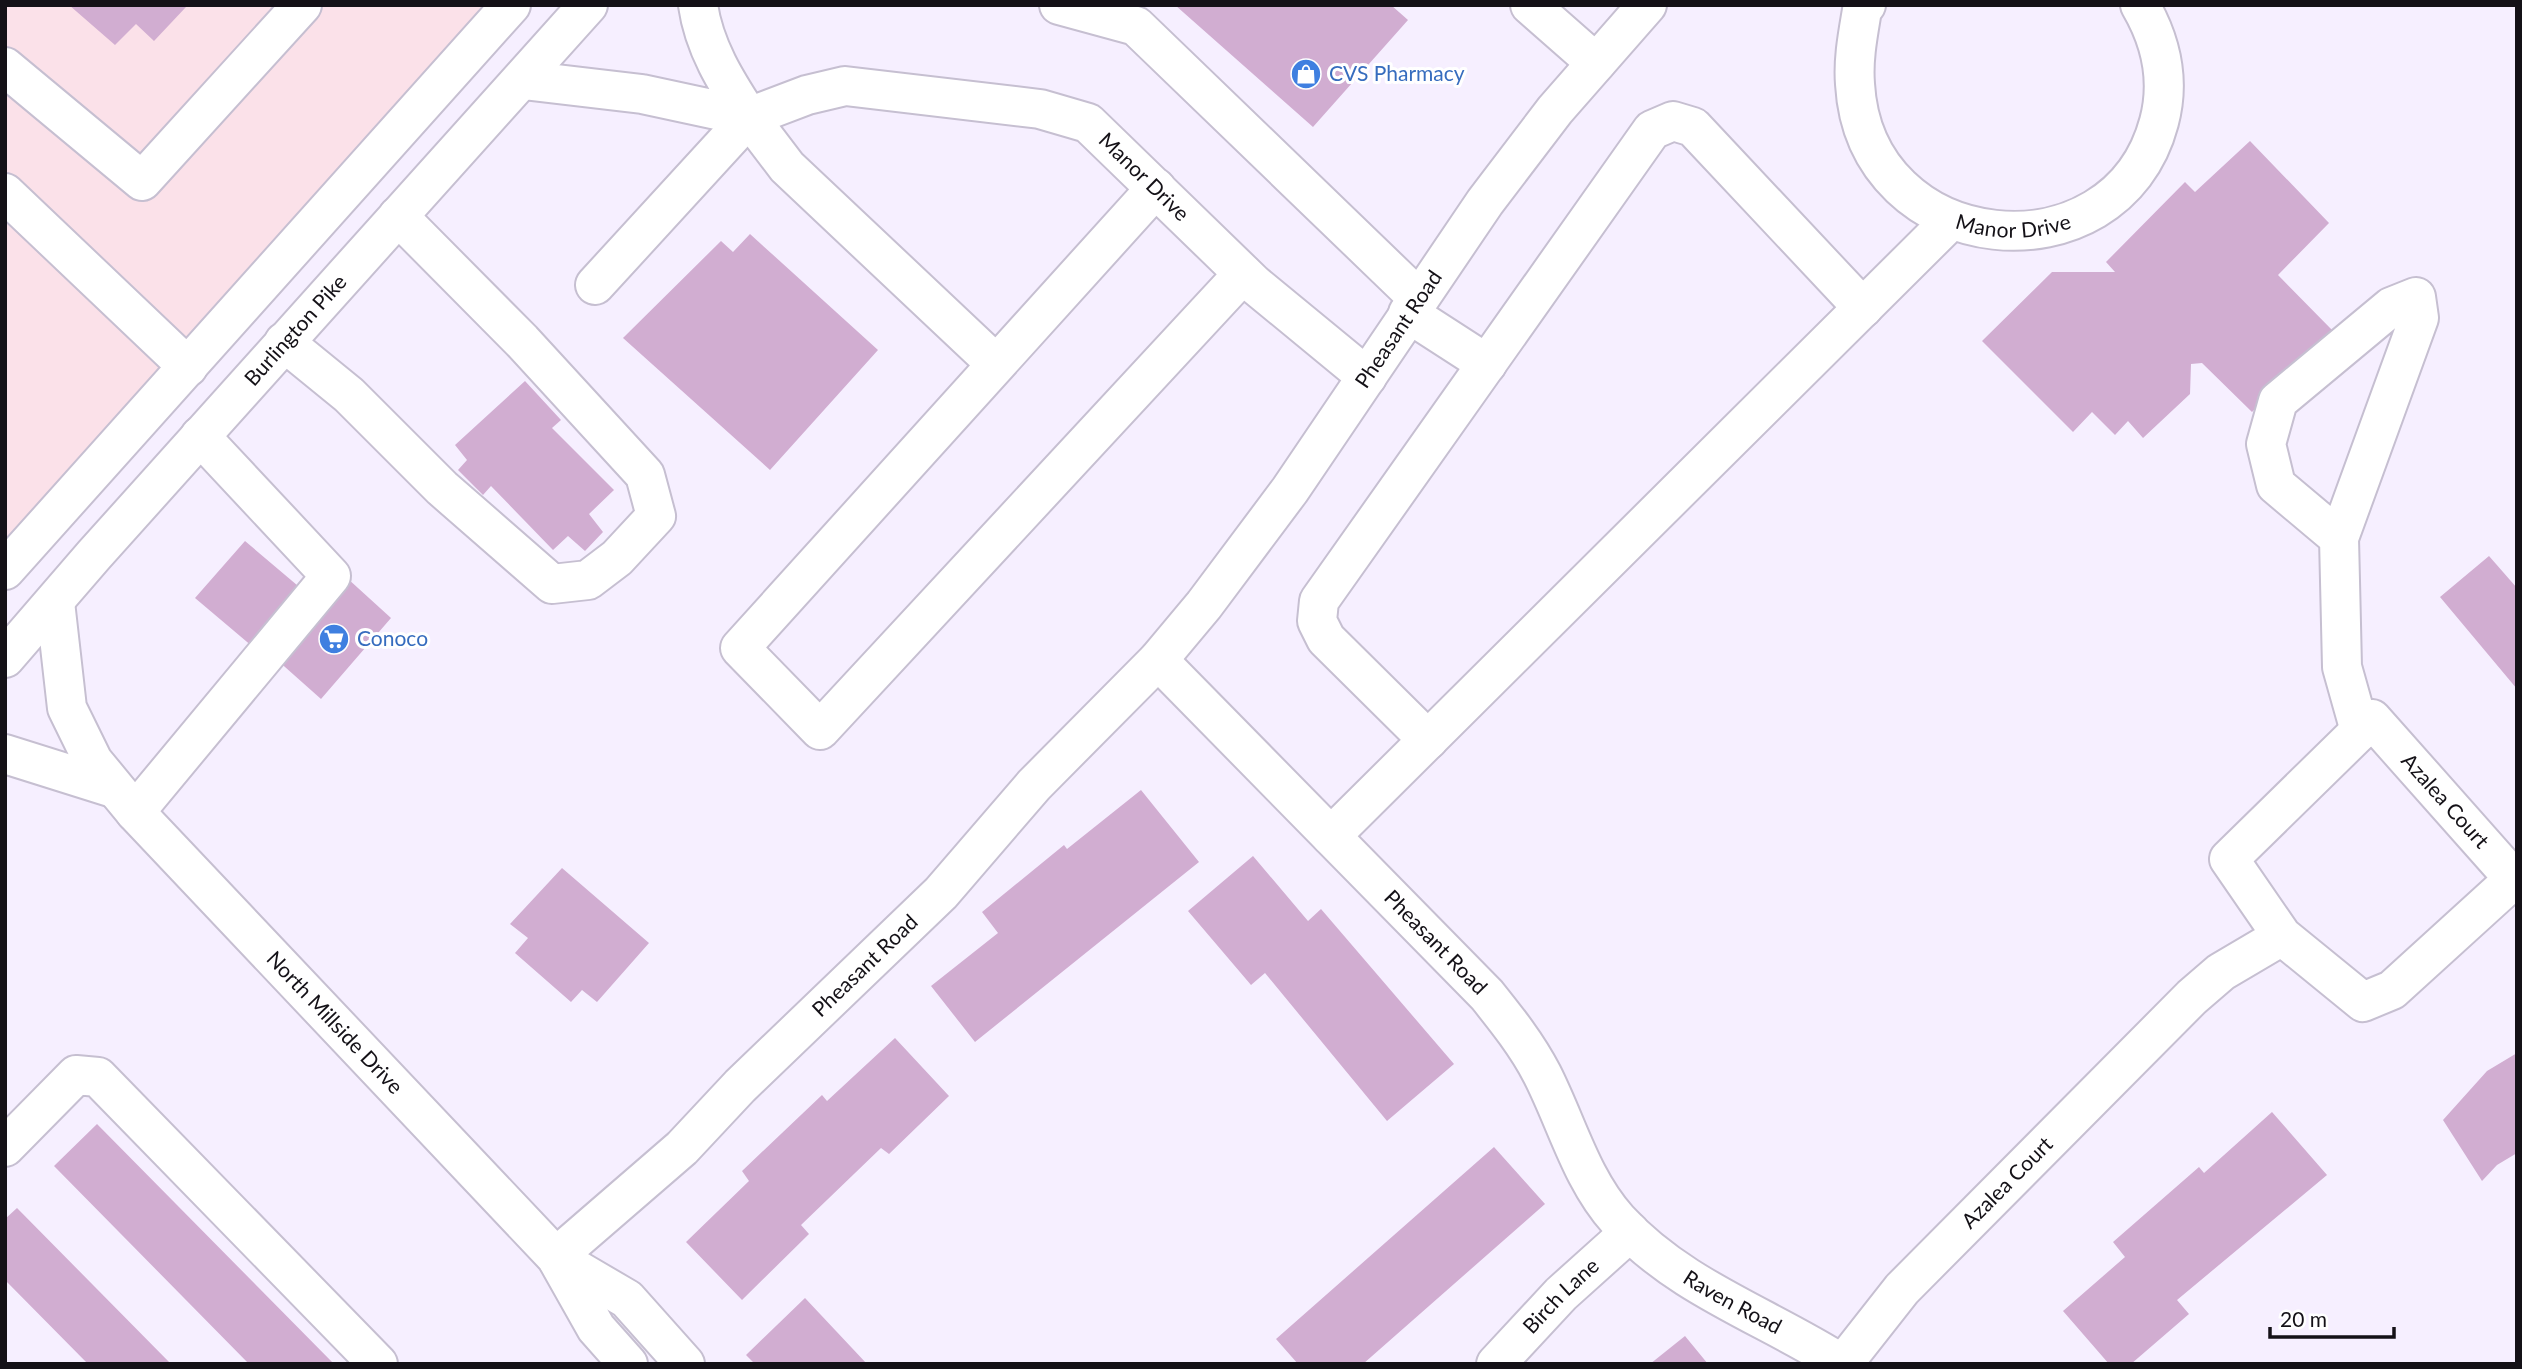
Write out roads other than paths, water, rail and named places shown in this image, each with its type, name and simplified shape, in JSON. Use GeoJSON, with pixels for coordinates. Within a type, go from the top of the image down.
{"type":"FeatureCollection","features":[{"type":"Feature","properties":{"kind":"main road"},"geometry":{"type":"LineString","coordinates":[[5,67],[142,181],[302,5]]}},
{"type":"Feature","properties":{"kind":"main road"},"geometry":{"type":"LineString","coordinates":[[5,570],[511,5]]}},
{"type":"Feature","properties":{"kind":"main road","name":"Burlington Pike"},"geometry":{"type":"LineString","coordinates":[[5,658],[200,436],[588,5]]}},
{"type":"Feature","properties":{"kind":"main road"},"geometry":{"type":"LineString","coordinates":[[698,5],[701,23],[721,74],[787,167],[996,364]]}},
{"type":"Feature","properties":{"kind":"main road"},"geometry":{"type":"LineString","coordinates":[[1059,5],[1136,26],[1413,306],[1487,364]]}},
{"type":"Feature","properties":{"kind":"main road"},"geometry":{"type":"LineString","coordinates":[[1531,5],[1596,63]]}},
{"type":"Feature","properties":{"kind":"main road","name":"Pheasant Road"},"geometry":{"type":"LineString","coordinates":[[556,1257],[682,1148],[740,1086],[941,893],[1034,785],[1158,660],[1204,605],[1290,490],[1485,202],[1555,110],[1647,5]]}},
{"type":"Feature","properties":{"kind":"main road","name":"Manor Drive"},"geometry":{"type":"LineString","coordinates":[[1863,7],[1854,60],[1855,86],[1868,137],[1893,181],[1911,198],[1951,220],[1971,227],[2031,229],[2053,226],[2091,212],[2110,200],[2126,183],[2155,138],[2162,111],[2164,81],[2161,53],[2151,24],[2140,5]]}},
{"type":"Feature","properties":{"kind":"main road"},"geometry":{"type":"LineString","coordinates":[[523,80],[642,94],[749,117]]}},
{"type":"Feature","properties":{"kind":"main road","name":"Manor Drive"},"geometry":{"type":"LineString","coordinates":[[749,117],[807,95],[845,86],[1040,109],[1088,123],[1244,274],[1367,377]]}},
{"type":"Feature","properties":{"kind":"main road"},"geometry":{"type":"LineString","coordinates":[[595,285],[749,117]]}},
{"type":"Feature","properties":{"kind":"main road"},"geometry":{"type":"LineString","coordinates":[[1428,740],[1326,639],[1318,621],[1319,601],[1652,130],[1673,121],[1693,127],[1863,308]]}},
{"type":"Feature","properties":{"kind":"main road"},"geometry":{"type":"LineString","coordinates":[[1156,188],[740,648],[820,730],[1244,274]]}},
{"type":"Feature","properties":{"kind":"main road"},"geometry":{"type":"LineString","coordinates":[[5,193],[188,367]]}},
{"type":"Feature","properties":{"kind":"main road"},"geometry":{"type":"LineString","coordinates":[[284,342],[349,396],[442,488],[552,584],[588,580],[617,558],[656,516],[645,475],[522,341],[398,216]]}},
{"type":"Feature","properties":{"kind":"main road"},"geometry":{"type":"LineString","coordinates":[[1331,836],[1951,220]]}},
{"type":"Feature","properties":{"kind":"main road"},"geometry":{"type":"LineString","coordinates":[[2339,538],[2276,485],[2266,444],[2278,401],[2391,307],[2416,297],[2419,318],[2339,538],[2342,667],[2360,731]]}},
{"type":"Feature","properties":{"kind":"main road"},"geometry":{"type":"LineString","coordinates":[[124,800],[331,576],[200,436]]}},
{"type":"Feature","properties":{"kind":"main road","name":"North Millside Drive"},"geometry":{"type":"LineString","coordinates":[[55,602],[67,708],[93,761],[124,800],[556,1257],[596,1328],[628,1364]]}},
{"type":"Feature","properties":{"kind":"main road","name":"Pheasant Road"},"geometry":{"type":"LineString","coordinates":[[1158,660],[1467,972],[1506,1018],[1541,1073],[1582,1164],[1598,1192],[1630,1231]]}},
{"type":"Feature","properties":{"kind":"main road","name":"Azalea Court"},"geometry":{"type":"LineString","coordinates":[[2372,719],[2514,879],[2392,990],[2363,1002],[2282,936],[2229,859],[2372,719]]}},
{"type":"Feature","properties":{"kind":"main road","name":"North Millside Drive"},"geometry":{"type":"LineString","coordinates":[[5,754],[124,800]]}},
{"type":"Feature","properties":{"kind":"main road","name":"Azalea Court"},"geometry":{"type":"LineString","coordinates":[[1842,1364],[1902,1289],[2192,997],[2221,972],[2282,936]]}},
{"type":"Feature","properties":{"kind":"main road"},"geometry":{"type":"LineString","coordinates":[[5,1147],[76,1075],[98,1077],[378,1364]]}},
{"type":"Feature","properties":{"kind":"main road","name":"Birch Lane"},"geometry":{"type":"LineString","coordinates":[[1496,1364],[1561,1294],[1630,1231]]}},
{"type":"Feature","properties":{"kind":"main road","name":"Raven Road"},"geometry":{"type":"LineString","coordinates":[[1630,1231],[1657,1256],[1710,1293],[1805,1340],[1842,1364]]}},
{"type":"Feature","properties":{"kind":"main road","name":"North Millside Drive"},"geometry":{"type":"LineString","coordinates":[[556,1257],[627,1299],[685,1364]]}},
{"type":"Feature","properties":{"kind":"place","name":"CVS Pharmacy"},"geometry":{"type":"Point","coordinates":[1306,74]}},
{"type":"Feature","properties":{"kind":"place","name":"Conoco"},"geometry":{"type":"Point","coordinates":[334,639]}}]}
